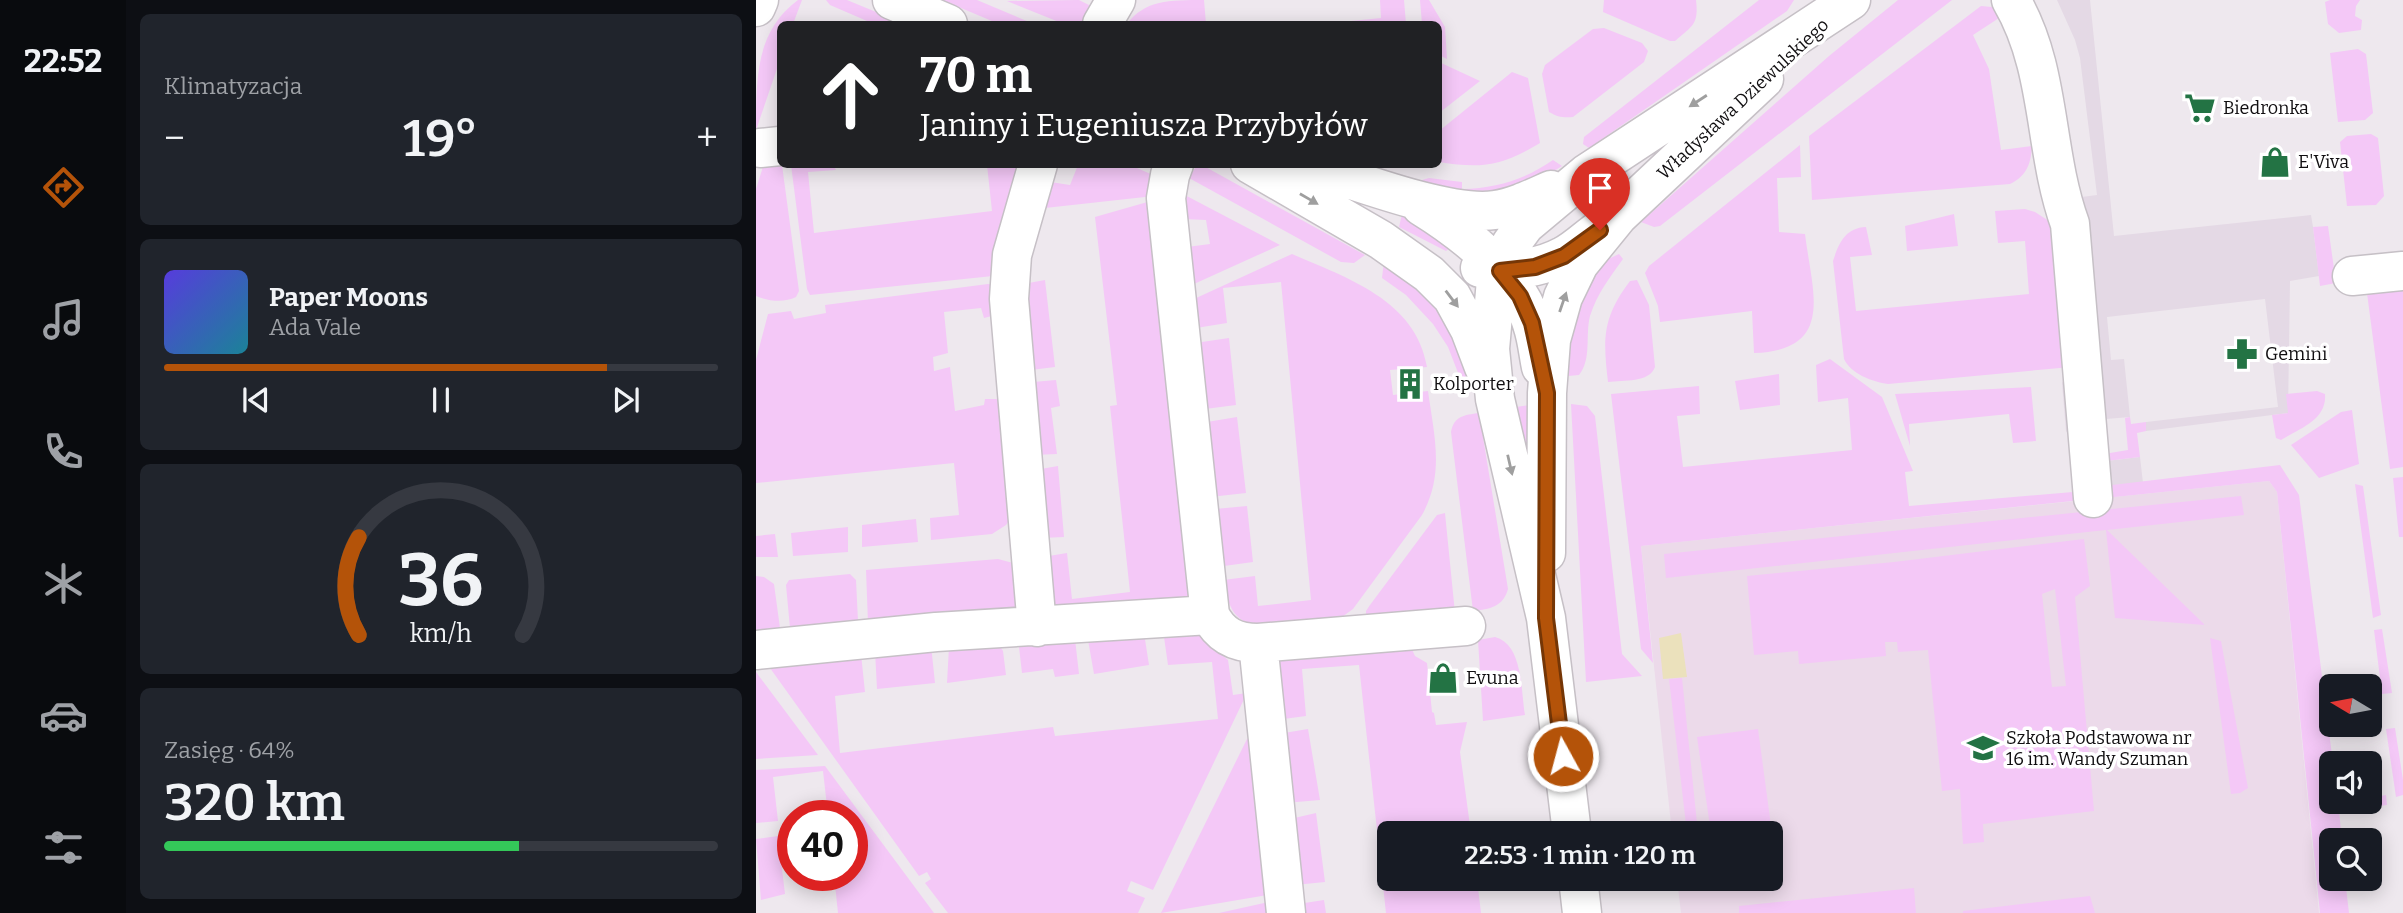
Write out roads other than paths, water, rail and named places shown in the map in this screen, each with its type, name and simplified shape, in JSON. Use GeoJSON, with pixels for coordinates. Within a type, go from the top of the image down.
{"type":"FeatureCollection","features":[{"type":"Feature","properties":{"kind":"street"},"geometry":{"type":"LineString","coordinates":[[756,7],[759,0]]}},
{"type":"Feature","properties":{"kind":"street"},"geometry":{"type":"LineString","coordinates":[[892,0],[941,21]]}},
{"type":"Feature","properties":{"kind":"street"},"geometry":{"type":"LineString","coordinates":[[1104,21],[1116,0]]}},
{"type":"Feature","properties":{"kind":"street"},"geometry":{"type":"LineString","coordinates":[[2011,0],[2025,24],[2040,75],[2058,192],[2070,224],[2093,498]]}},
{"type":"Feature","properties":{"kind":"street","name":"Władysława Dziewulskiego"},"geometry":{"type":"LineString","coordinates":[[1571,821],[1546,618],[1495,399],[1490,349],[1491,315],[1500,271],[1511,244],[1525,225],[1586,174],[1844,5]]}},
{"type":"Feature","properties":{"kind":"street","name":"Władysława Dziewulskiego"},"geometry":{"type":"LineString","coordinates":[[1546,618],[1547,393],[1551,340],[1563,297],[1579,264],[1618,216],[1844,5]]}},
{"type":"Feature","properties":{"kind":"street"},"geometry":{"type":"LineString","coordinates":[[1037,168],[1012,255],[1009,299],[1037,627]]}},
{"type":"Feature","properties":{"kind":"street"},"geometry":{"type":"LineString","coordinates":[[1173,168],[1166,198],[1210,615],[1216,626],[1225,635],[1245,643],[1466,626]]}},
{"type":"Feature","properties":{"kind":"street"},"geometry":{"type":"LineString","coordinates":[[1257,168],[1381,240],[1429,274],[1452,297],[1470,330],[1495,399]]}},
{"type":"Feature","properties":{"kind":"street"},"geometry":{"type":"LineString","coordinates":[[1317,168],[1457,209],[1492,210],[1519,205],[1586,174]]}},
{"type":"Feature","properties":{"kind":"street"},"geometry":{"type":"LineString","coordinates":[[1402,194],[1455,227],[1500,271],[1520,296],[1532,323],[1547,393]]}},
{"type":"Feature","properties":{"kind":"street"},"geometry":{"type":"LineString","coordinates":[[1381,240],[1464,266],[1500,271],[1535,267],[1564,256],[1618,216]]}},
{"type":"Feature","properties":{"kind":"street"},"geometry":{"type":"LineString","coordinates":[[2352,276],[2403,271]]}},
{"type":"Feature","properties":{"kind":"street"},"geometry":{"type":"LineString","coordinates":[[756,650],[936,632],[1210,615]]}},
{"type":"Feature","properties":{"kind":"street"},"geometry":{"type":"LineString","coordinates":[[1258,643],[1286,913]]}},
{"type":"Feature","properties":{"kind":"street"},"geometry":{"type":"LineString","coordinates":[[1579,891],[1582,913]]}},
{"type":"Feature","properties":{"kind":"place","name":"Biedronka"},"geometry":{"type":"Point","coordinates":[2200,108]}},
{"type":"Feature","properties":{"kind":"place","name":"E'Viva"},"geometry":{"type":"Point","coordinates":[2275,162]}},
{"type":"Feature","properties":{"kind":"place","name":"Gemini"},"geometry":{"type":"Point","coordinates":[2242,354]}},
{"type":"Feature","properties":{"kind":"place","name":"Kolporter"},"geometry":{"type":"Point","coordinates":[1410,384]}},
{"type":"Feature","properties":{"kind":"place","name":"Evuna"},"geometry":{"type":"Point","coordinates":[1443,678]}},
{"type":"Feature","properties":{"kind":"place","name":"Szkoła Podstawowa nr 16 im. Wandy Szuman"},"geometry":{"type":"Point","coordinates":[1983,748]}}]}
